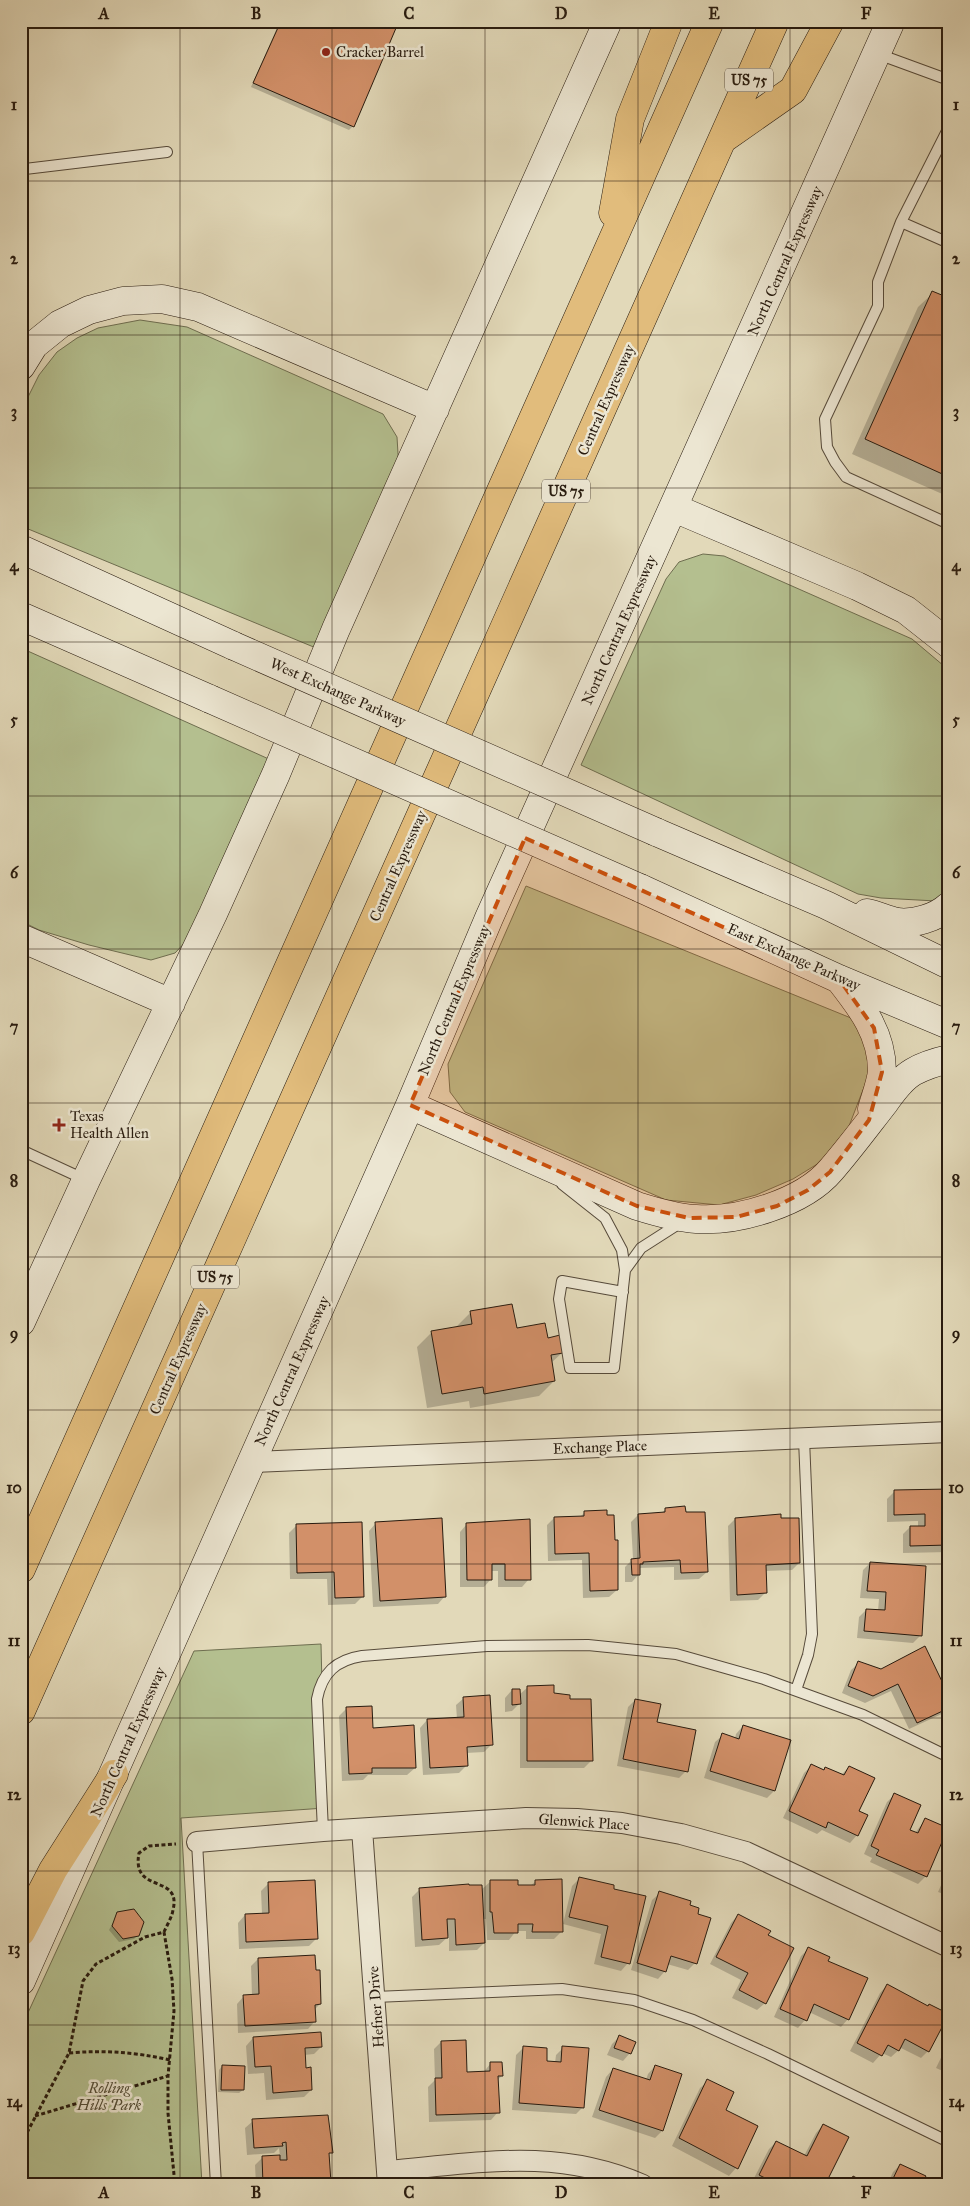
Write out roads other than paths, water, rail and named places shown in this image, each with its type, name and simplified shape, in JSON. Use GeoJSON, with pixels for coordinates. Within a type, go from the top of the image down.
{"type":"FeatureCollection","features":[{"type":"Feature","properties":{"kind":"highway"},"geometry":{"type":"LineString","coordinates":[[604,258],[630,119],[669,21]]}},
{"type":"Feature","properties":{"kind":"highway"},"geometry":{"type":"LineString","coordinates":[[21,1569],[710,21]]}},
{"type":"Feature","properties":{"kind":"highway","name":"Central Expressway"},"geometry":{"type":"LineString","coordinates":[[21,1711],[775,21]]}},
{"type":"Feature","properties":{"kind":"highway"},"geometry":{"type":"LineString","coordinates":[[723,139],[793,90],[830,21]]}},
{"type":"Feature","properties":{"kind":"highway"},"geometry":{"type":"LineString","coordinates":[[21,1932],[53,1870],[114,1774]]}},
{"type":"Feature","properties":{"kind":"main road"},"geometry":{"type":"LineString","coordinates":[[21,1322],[276,774],[336,629],[608,21]]}},
{"type":"Feature","properties":{"kind":"main road","name":"North Central Expressway"},"geometry":{"type":"LineString","coordinates":[[21,1981],[410,1105],[489,918],[891,21]]}},
{"type":"Feature","properties":{"kind":"main road"},"geometry":{"type":"LineString","coordinates":[[21,366],[34,345],[60,324],[89,310],[123,301],[162,299],[198,307],[435,409]]}},
{"type":"Feature","properties":{"kind":"main road"},"geometry":{"type":"LineString","coordinates":[[674,508],[857,586],[906,610],[949,644]]}},
{"type":"Feature","properties":{"kind":"main road","name":"West Exchange Parkway"},"geometry":{"type":"LineString","coordinates":[[21,549],[234,646],[826,905]]}},
{"type":"Feature","properties":{"kind":"main road","name":"East Exchange Parkway"},"geometry":{"type":"LineString","coordinates":[[21,616],[640,888],[839,979],[949,1025]]}},
{"type":"Feature","properties":{"kind":"main road"},"geometry":{"type":"LineString","coordinates":[[826,905],[872,914],[898,922],[924,920],[943,912],[949,906]]}},
{"type":"Feature","properties":{"kind":"main road"},"geometry":{"type":"LineString","coordinates":[[826,905],[949,965]]}},
{"type":"Feature","properties":{"kind":"main road"},"geometry":{"type":"LineString","coordinates":[[21,938],[67,956],[171,1003]]}},
{"type":"Feature","properties":{"kind":"main road"},"geometry":{"type":"LineString","coordinates":[[839,979],[870,1022],[880,1053],[882,1072],[869,1120]]}},
{"type":"Feature","properties":{"kind":"main road"},"geometry":{"type":"LineString","coordinates":[[410,1105],[637,1206],[659,1213],[689,1218],[736,1217],[776,1206],[808,1190],[830,1172],[896,1087],[912,1072],[930,1063],[949,1059]]}},
{"type":"Feature","properties":{"kind":"street","name":"Exchange Place"},"geometry":{"type":"LineString","coordinates":[[252,1462],[949,1432]]}},
{"type":"Feature","properties":{"kind":"street","name":"Glenwick Place"},"geometry":{"type":"LineString","coordinates":[[196,1842],[323,1831],[526,1818],[577,1819],[622,1823],[681,1834],[746,1852],[949,1947]]}},
{"type":"Feature","properties":{"kind":"street","name":"Hefner Drive"},"geometry":{"type":"LineString","coordinates":[[362,1829],[388,2178]]}},
{"type":"Feature","properties":{"kind":"street"},"geometry":{"type":"LineString","coordinates":[[388,2178],[502,2160],[545,2161],[580,2164],[615,2173],[643,2185]]}},
{"type":"Feature","properties":{"kind":"lane"},"geometry":{"type":"LineString","coordinates":[[877,54],[949,80]]}},
{"type":"Feature","properties":{"kind":"lane"},"geometry":{"type":"LineString","coordinates":[[949,127],[901,222],[878,282],[878,306],[825,419],[827,447],[846,477],[949,524]]}},
{"type":"Feature","properties":{"kind":"lane"},"geometry":{"type":"LineString","coordinates":[[25,169],[167,152]]}},
{"type":"Feature","properties":{"kind":"lane"},"geometry":{"type":"LineString","coordinates":[[901,222],[949,243]]}},
{"type":"Feature","properties":{"kind":"lane"},"geometry":{"type":"LineString","coordinates":[[21,1150],[86,1180]]}},
{"type":"Feature","properties":{"kind":"lane"},"geometry":{"type":"LineString","coordinates":[[534,1161],[605,1218],[622,1250],[625,1270],[623,1292],[614,1368],[570,1368],[558,1299],[562,1281],[623,1292]]}},
{"type":"Feature","properties":{"kind":"lane"},"geometry":{"type":"LineString","coordinates":[[625,1270],[641,1248],[689,1218]]}},
{"type":"Feature","properties":{"kind":"lane"},"geometry":{"type":"LineString","coordinates":[[796,1690],[808,1655],[812,1634],[804,1438]]}},
{"type":"Feature","properties":{"kind":"lane"},"geometry":{"type":"LineString","coordinates":[[323,1831],[317,1700],[319,1686],[326,1674],[336,1664],[348,1658],[487,1646],[588,1645],[676,1654],[796,1690],[862,1715],[949,1757]]}},
{"type":"Feature","properties":{"kind":"lane"},"geometry":{"type":"LineString","coordinates":[[196,1842],[216,2185]]}},
{"type":"Feature","properties":{"kind":"lane"},"geometry":{"type":"LineString","coordinates":[[375,1998],[562,1989],[634,2000],[692,2020],[768,2054],[949,2142]]}},
{"type":"Feature","properties":{"kind":"place","name":"Cracker Barrel"},"geometry":{"type":"Point","coordinates":[326,52]}},
{"type":"Feature","properties":{"kind":"place","name":"Texas Health Allen"},"geometry":{"type":"Point","coordinates":[59,1125]}},
{"type":"Feature","properties":{"kind":"park label","name":"Rolling Hills Park"},"geometry":{"type":"Point","coordinates":[109,2096]}}]}
